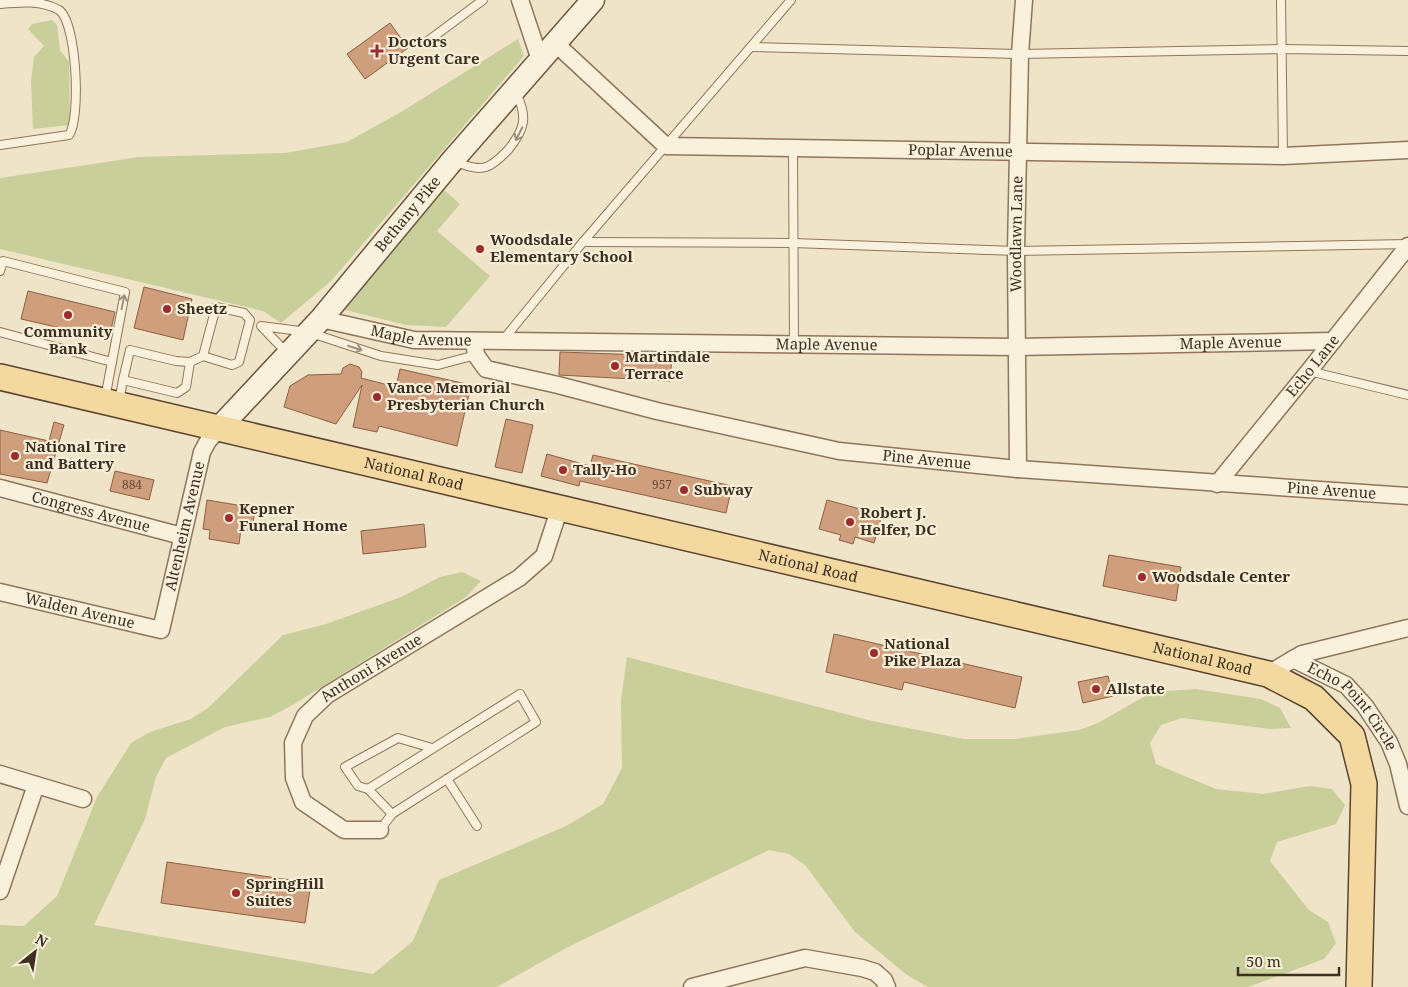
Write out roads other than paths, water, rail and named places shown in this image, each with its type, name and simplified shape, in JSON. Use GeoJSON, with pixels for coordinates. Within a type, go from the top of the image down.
{"type":"FeatureCollection","features":[{"type":"Feature","properties":{"kind":"main road","name":"Bethany Pike"},"geometry":{"type":"LineString","coordinates":[[220,428],[315,326],[514,88],[593,0]]}},
{"type":"Feature","properties":{"kind":"main road","name":"National Road"},"geometry":{"type":"LineString","coordinates":[[0,377],[115,395],[220,428],[1268,674],[1314,698],[1352,736],[1364,784],[1359,987]]}},
{"type":"Feature","properties":{"kind":"street"},"geometry":{"type":"LineString","coordinates":[[520,0],[540,60]]}},
{"type":"Feature","properties":{"kind":"street","name":"Woodlawn Lane"},"geometry":{"type":"LineString","coordinates":[[1018,469],[1016,251],[1020,54],[1024,0]]}},
{"type":"Feature","properties":{"kind":"street"},"geometry":{"type":"LineString","coordinates":[[555,43],[666,146]]}},
{"type":"Feature","properties":{"kind":"street","name":"Poplar Avenue"},"geometry":{"type":"LineString","coordinates":[[666,146],[1283,156],[1408,150]]}},
{"type":"Feature","properties":{"kind":"street","name":"Echo Lane"},"geometry":{"type":"LineString","coordinates":[[1216,484],[1310,371],[1408,245]]}},
{"type":"Feature","properties":{"kind":"street","name":"Maple Avenue"},"geometry":{"type":"LineString","coordinates":[[315,326],[475,348],[502,341],[1016,347],[1333,341]]}},
{"type":"Feature","properties":{"kind":"street","name":"Pine Avenue"},"geometry":{"type":"LineString","coordinates":[[475,348],[486,370],[558,385],[657,411],[839,451],[1018,469],[1408,496]]}},
{"type":"Feature","properties":{"kind":"street","name":"Altenheim Avenue"},"geometry":{"type":"LineString","coordinates":[[161,630],[202,452],[208,441],[220,428]]}},
{"type":"Feature","properties":{"kind":"street","name":"Congress Avenue"},"geometry":{"type":"LineString","coordinates":[[0,488],[182,536]]}},
{"type":"Feature","properties":{"kind":"street","name":"Anthoni Avenue"},"geometry":{"type":"LineString","coordinates":[[380,830],[344,830],[303,802],[294,778],[293,743],[304,716],[328,695],[520,578],[544,556],[560,507]]}},
{"type":"Feature","properties":{"kind":"street","name":"Walden Avenue"},"geometry":{"type":"LineString","coordinates":[[0,592],[161,630]]}},
{"type":"Feature","properties":{"kind":"street"},"geometry":{"type":"LineString","coordinates":[[1268,674],[1302,654],[1408,628]]}},
{"type":"Feature","properties":{"kind":"street","name":"Echo Point Circle"},"geometry":{"type":"LineString","coordinates":[[1293,659],[1346,685],[1364,706],[1403,763],[1408,806]]}},
{"type":"Feature","properties":{"kind":"street"},"geometry":{"type":"LineString","coordinates":[[0,774],[83,798]]}},
{"type":"Feature","properties":{"kind":"street"},"geometry":{"type":"LineString","coordinates":[[1,891],[36,785]]}},
{"type":"Feature","properties":{"kind":"street"},"geometry":{"type":"LineString","coordinates":[[692,987],[716,984],[805,958],[862,968],[879,976],[887,987]]}},
{"type":"Feature","properties":{"kind":"lane"},"geometry":{"type":"LineString","coordinates":[[425,43],[483,0]]}},
{"type":"Feature","properties":{"kind":"lane"},"geometry":{"type":"LineString","coordinates":[[502,341],[583,242],[791,0]]}},
{"type":"Feature","properties":{"kind":"lane"},"geometry":{"type":"LineString","coordinates":[[1281,0],[1283,156]]}},
{"type":"Feature","properties":{"kind":"lane"},"geometry":{"type":"LineString","coordinates":[[0,4],[35,1],[48,4],[62,11],[70,25],[73,39],[76,122],[69,135],[0,145]]}},
{"type":"Feature","properties":{"kind":"lane"},"geometry":{"type":"LineString","coordinates":[[752,47],[1020,54],[1283,49],[1408,51]]}},
{"type":"Feature","properties":{"kind":"lane"},"geometry":{"type":"LineString","coordinates":[[452,161],[474,168],[486,167],[500,159],[518,138],[524,123],[524,108],[514,88]]}},
{"type":"Feature","properties":{"kind":"lane"},"geometry":{"type":"LineString","coordinates":[[793,149],[794,344]]}},
{"type":"Feature","properties":{"kind":"lane"},"geometry":{"type":"LineString","coordinates":[[583,242],[793,244],[1016,251],[1408,245]]}},
{"type":"Feature","properties":{"kind":"lane"},"geometry":{"type":"LineString","coordinates":[[0,271],[3,261],[125,292],[112,362],[115,395]]}},
{"type":"Feature","properties":{"kind":"lane"},"geometry":{"type":"LineString","coordinates":[[115,395],[130,350],[174,364],[190,362],[203,356],[212,340],[216,326],[216,306],[244,313],[250,320],[261,326],[288,354]]}},
{"type":"Feature","properties":{"kind":"lane"},"geometry":{"type":"LineString","coordinates":[[203,356],[232,365],[239,362],[239,346],[242,332],[250,320]]}},
{"type":"Feature","properties":{"kind":"lane"},"geometry":{"type":"LineString","coordinates":[[261,326],[315,326],[382,356],[438,365],[475,348]]}},
{"type":"Feature","properties":{"kind":"lane"},"geometry":{"type":"LineString","coordinates":[[0,332],[112,362]]}},
{"type":"Feature","properties":{"kind":"lane"},"geometry":{"type":"LineString","coordinates":[[115,395],[139,382],[177,393],[186,387],[190,362]]}},
{"type":"Feature","properties":{"kind":"lane"},"geometry":{"type":"LineString","coordinates":[[1310,371],[1408,395]]}},
{"type":"Feature","properties":{"kind":"lane"},"geometry":{"type":"LineString","coordinates":[[368,789],[520,694],[536,722],[392,814],[380,830]]}},
{"type":"Feature","properties":{"kind":"lane"},"geometry":{"type":"LineString","coordinates":[[392,814],[368,789],[358,786],[345,767],[398,738],[432,748]]}},
{"type":"Feature","properties":{"kind":"lane"},"geometry":{"type":"LineString","coordinates":[[447,779],[477,826]]}},
{"type":"Feature","properties":{"kind":"place","name":"Doctors Urgent Care"},"geometry":{"type":"Point","coordinates":[377,51]}},
{"type":"Feature","properties":{"kind":"place","name":"Woodsdale Elementary School"},"geometry":{"type":"Point","coordinates":[480,249]}},
{"type":"Feature","properties":{"kind":"place","name":"Sheetz"},"geometry":{"type":"Point","coordinates":[167,309]}},
{"type":"Feature","properties":{"kind":"place","name":"Community Bank"},"geometry":{"type":"Point","coordinates":[68,315]}},
{"type":"Feature","properties":{"kind":"place","name":"Martindale Terrace"},"geometry":{"type":"Point","coordinates":[615,366]}},
{"type":"Feature","properties":{"kind":"place","name":"Vance Memorial Presbyterian Church"},"geometry":{"type":"Point","coordinates":[377,397]}},
{"type":"Feature","properties":{"kind":"place","name":"National Tire and Battery"},"geometry":{"type":"Point","coordinates":[15,456]}},
{"type":"Feature","properties":{"kind":"place","name":"Tally-Ho"},"geometry":{"type":"Point","coordinates":[563,470]}},
{"type":"Feature","properties":{"kind":"place","name":"Subway"},"geometry":{"type":"Point","coordinates":[684,490]}},
{"type":"Feature","properties":{"kind":"place","name":"Kepner Funeral Home"},"geometry":{"type":"Point","coordinates":[229,518]}},
{"type":"Feature","properties":{"kind":"place","name":"Robert J. Helfer, DC"},"geometry":{"type":"Point","coordinates":[850,522]}},
{"type":"Feature","properties":{"kind":"place","name":"Woodsdale Center"},"geometry":{"type":"Point","coordinates":[1142,577]}},
{"type":"Feature","properties":{"kind":"place","name":"National Pike Plaza"},"geometry":{"type":"Point","coordinates":[874,653]}},
{"type":"Feature","properties":{"kind":"place","name":"Allstate"},"geometry":{"type":"Point","coordinates":[1096,689]}},
{"type":"Feature","properties":{"kind":"place","name":"SpringHill Suites"},"geometry":{"type":"Point","coordinates":[236,893]}}]}
